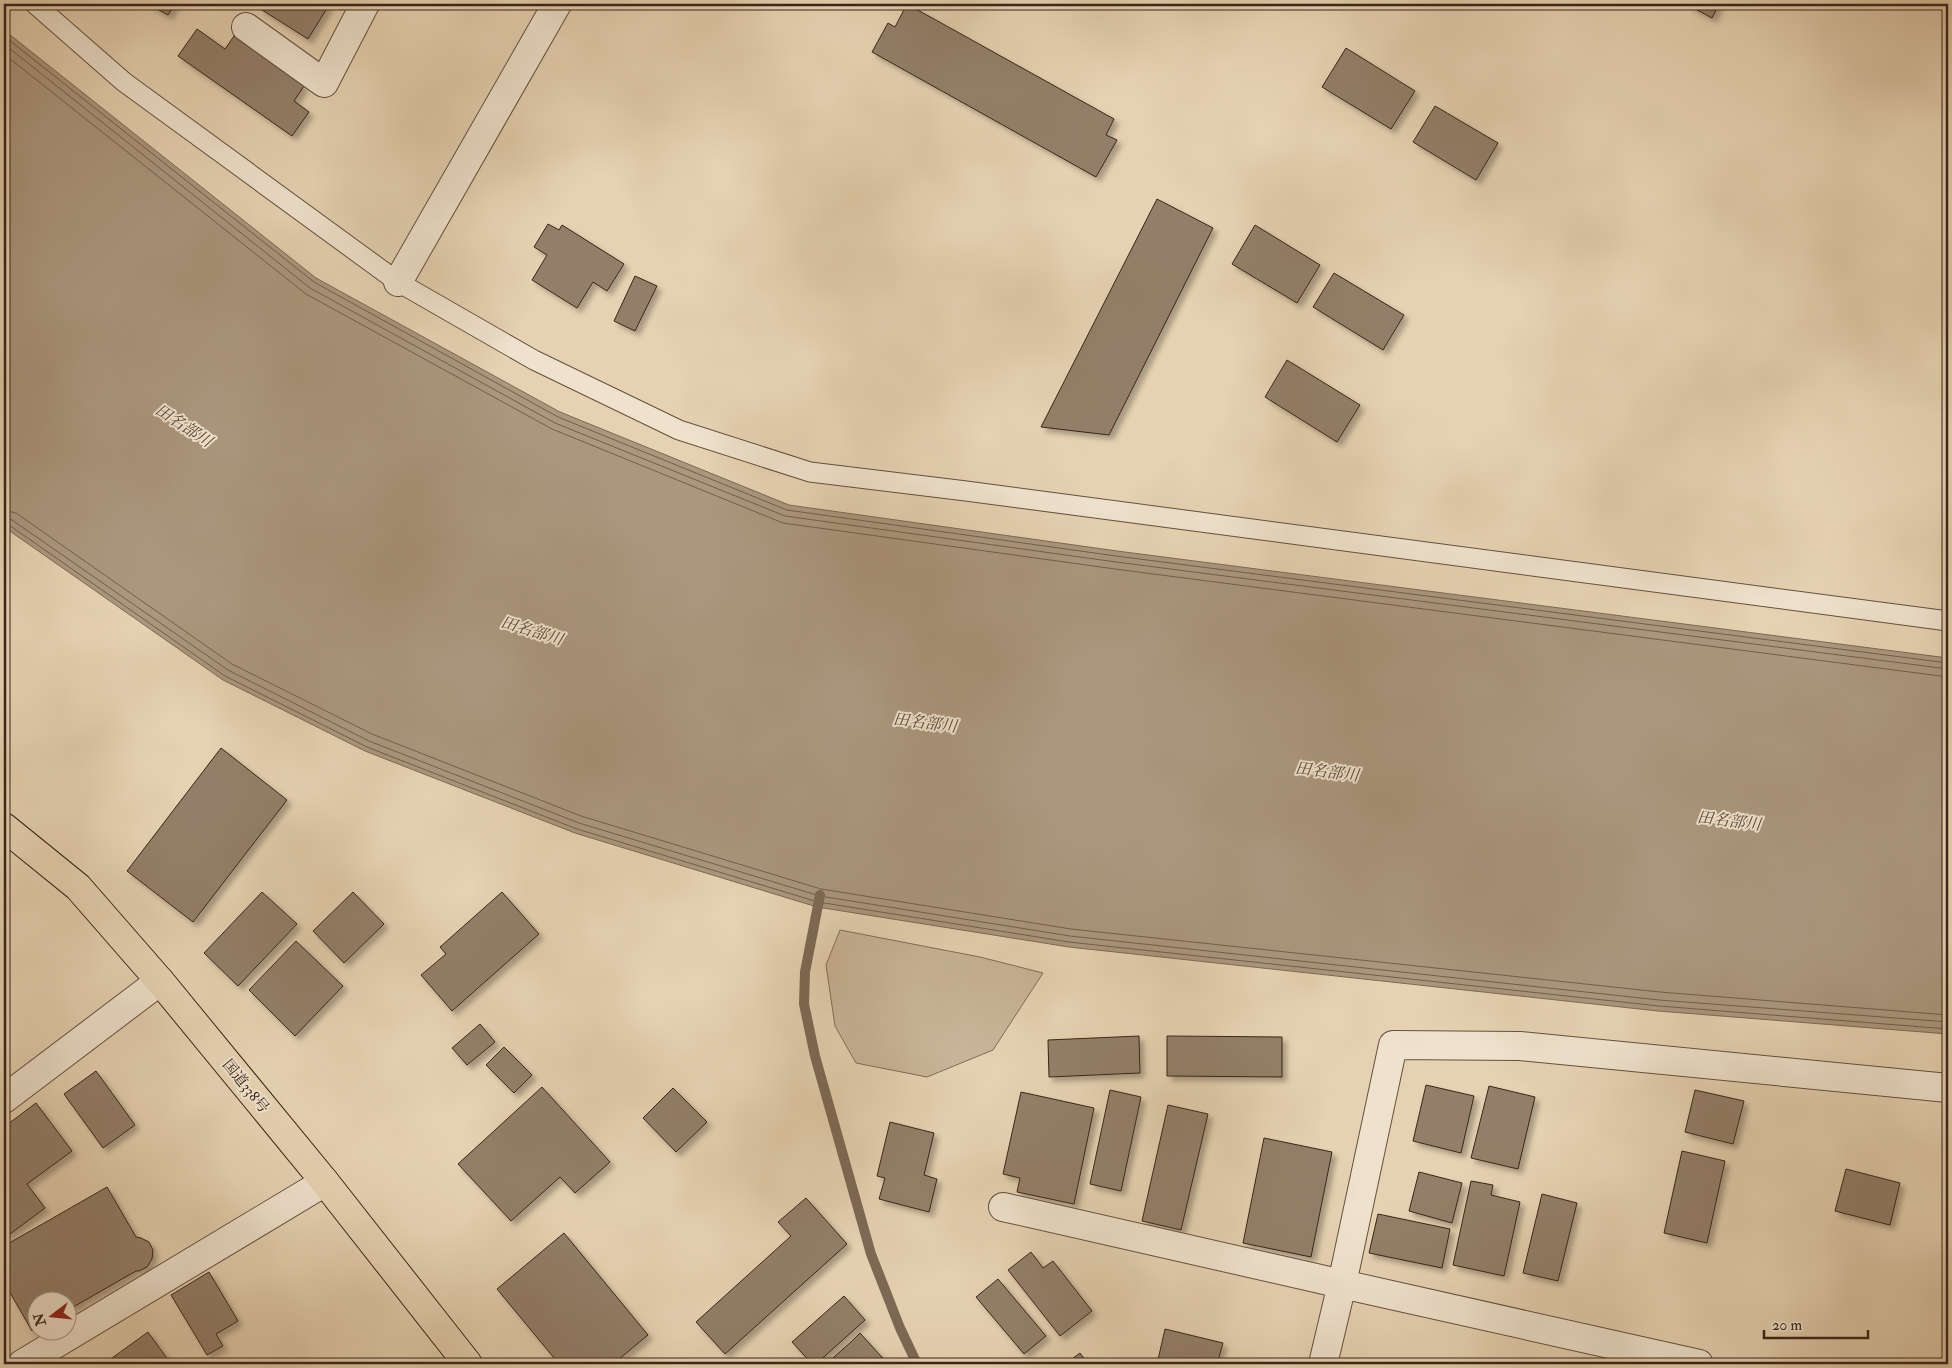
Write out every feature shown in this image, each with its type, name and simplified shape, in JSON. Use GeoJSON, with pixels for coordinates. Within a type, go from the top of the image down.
{"type":"FeatureCollection","features":[{"type":"Feature","properties":{"kind":"highway","name":"国道338号"},"geometry":{"type":"LineString","coordinates":[[4,826],[78,887],[160,981],[325,1182],[468,1364]]}},
{"type":"Feature","properties":{"kind":"street"},"geometry":{"type":"LineString","coordinates":[[246,27],[324,83],[365,4]]}},
{"type":"Feature","properties":{"kind":"street"},"geometry":{"type":"LineString","coordinates":[[398,282],[557,4]]}},
{"type":"Feature","properties":{"kind":"street"},"geometry":{"type":"LineString","coordinates":[[4,1099],[160,981]]}},
{"type":"Feature","properties":{"kind":"street"},"geometry":{"type":"LineString","coordinates":[[1323,1364],[1394,1045],[1520,1046],[1948,1088]]}},
{"type":"Feature","properties":{"kind":"street"},"geometry":{"type":"LineString","coordinates":[[22,1364],[325,1182]]}},
{"type":"Feature","properties":{"kind":"street"},"geometry":{"type":"LineString","coordinates":[[1003,1207],[1699,1364]]}},
{"type":"Feature","properties":{"kind":"lane"},"geometry":{"type":"LineString","coordinates":[[35,4],[124,82],[398,282],[534,360],[679,430],[810,472],[1948,621]]}},
{"type":"Feature","properties":{"kind":"shaded area"},"geometry":{"type":"Polygon","coordinates":[[[840,930],[980,957],[1043,973],[993,1050],[927,1077],[856,1063],[835,1026],[826,965],[840,930]]]}},
{"type":"Feature","properties":{"kind":"water","name":"田名部川"},"geometry":{"type":"Polygon","coordinates":[[[4,30],[316,278],[560,412],[789,505],[1117,551],[1948,658],[1948,1034],[1658,1011],[1069,947],[817,907],[575,833],[365,751],[223,680],[4,527],[4,30]]]}},
{"type":"Feature","properties":{"kind":"building"},"geometry":{"type":"Polygon","coordinates":[[[148,4],[175,4],[168,15],[148,4]]]}},
{"type":"Feature","properties":{"kind":"building"},"geometry":{"type":"Polygon","coordinates":[[[261,4],[329,5],[308,39],[259,8],[261,4]]]}},
{"type":"Feature","properties":{"kind":"building"},"geometry":{"type":"Polygon","coordinates":[[[907,4],[1114,119],[1106,135],[1117,140],[1096,177],[872,52],[888,23],[895,27],[907,4]]]}},
{"type":"Feature","properties":{"kind":"building"},"geometry":{"type":"Polygon","coordinates":[[[1686,4],[1719,4],[1712,18],[1686,4]]]}},
{"type":"Feature","properties":{"kind":"building"},"geometry":{"type":"Polygon","coordinates":[[[197,29],[225,49],[234,36],[304,86],[294,101],[309,112],[292,136],[178,56],[197,29]]]}},
{"type":"Feature","properties":{"kind":"building"},"geometry":{"type":"Polygon","coordinates":[[[1346,48],[1415,91],[1391,129],[1322,87],[1346,48]]]}},
{"type":"Feature","properties":{"kind":"building"},"geometry":{"type":"Polygon","coordinates":[[[1435,106],[1498,143],[1476,180],[1413,142],[1435,106]]]}},
{"type":"Feature","properties":{"kind":"building"},"geometry":{"type":"Polygon","coordinates":[[[1157,199],[1213,228],[1109,435],[1041,427],[1157,199]]]}},
{"type":"Feature","properties":{"kind":"building"},"geometry":{"type":"Polygon","coordinates":[[[548,224],[559,230],[562,225],[624,264],[607,291],[593,282],[577,308],[532,280],[547,255],[534,247],[548,224]]]}},
{"type":"Feature","properties":{"kind":"building"},"geometry":{"type":"Polygon","coordinates":[[[1255,225],[1320,265],[1297,303],[1232,264],[1255,225]]]}},
{"type":"Feature","properties":{"kind":"building"},"geometry":{"type":"Polygon","coordinates":[[[1334,273],[1404,315],[1383,350],[1313,307],[1334,273]]]}},
{"type":"Feature","properties":{"kind":"building"},"geometry":{"type":"Polygon","coordinates":[[[635,276],[657,286],[635,331],[614,321],[635,276]]]}},
{"type":"Feature","properties":{"kind":"building"},"geometry":{"type":"Polygon","coordinates":[[[1287,360],[1360,405],[1337,442],[1265,397],[1287,360]]]}},
{"type":"Feature","properties":{"kind":"building"},"geometry":{"type":"Polygon","coordinates":[[[221,748],[287,800],[193,922],[127,871],[221,748]]]}},
{"type":"Feature","properties":{"kind":"building"},"geometry":{"type":"Polygon","coordinates":[[[262,892],[297,924],[238,986],[204,953],[262,892]]]}},
{"type":"Feature","properties":{"kind":"building"},"geometry":{"type":"Polygon","coordinates":[[[353,892],[384,924],[344,963],[313,931],[353,892]]]}},
{"type":"Feature","properties":{"kind":"building"},"geometry":{"type":"Polygon","coordinates":[[[502,892],[539,934],[452,1011],[421,975],[446,954],[440,947],[502,892]]]}},
{"type":"Feature","properties":{"kind":"building"},"geometry":{"type":"Polygon","coordinates":[[[296,941],[343,986],[295,1036],[249,990],[296,941]]]}},
{"type":"Feature","properties":{"kind":"building"},"geometry":{"type":"Polygon","coordinates":[[[480,1024],[495,1042],[467,1065],[452,1048],[480,1024]]]}},
{"type":"Feature","properties":{"kind":"building"},"geometry":{"type":"Polygon","coordinates":[[[1139,1036],[1140,1073],[1049,1077],[1048,1040],[1139,1036]]]}},
{"type":"Feature","properties":{"kind":"building"},"geometry":{"type":"Polygon","coordinates":[[[1167,1036],[1282,1037],[1282,1077],[1167,1076],[1167,1036]]]}},
{"type":"Feature","properties":{"kind":"building"},"geometry":{"type":"Polygon","coordinates":[[[504,1047],[532,1075],[514,1093],[486,1065],[504,1047]]]}},
{"type":"Feature","properties":{"kind":"building"},"geometry":{"type":"Polygon","coordinates":[[[96,1071],[135,1125],[103,1148],[64,1094],[96,1071]]]}},
{"type":"Feature","properties":{"kind":"building"},"geometry":{"type":"Polygon","coordinates":[[[1426,1085],[1474,1096],[1461,1153],[1413,1141],[1426,1085]]]}},
{"type":"Feature","properties":{"kind":"building"},"geometry":{"type":"Polygon","coordinates":[[[1489,1086],[1535,1097],[1518,1169],[1471,1158],[1489,1086]]]}},
{"type":"Feature","properties":{"kind":"building"},"geometry":{"type":"Polygon","coordinates":[[[542,1087],[610,1162],[575,1193],[560,1177],[511,1221],[458,1164],[542,1087]]]}},
{"type":"Feature","properties":{"kind":"building"},"geometry":{"type":"Polygon","coordinates":[[[673,1088],[707,1122],[676,1152],[643,1118],[673,1088]]]}},
{"type":"Feature","properties":{"kind":"building"},"geometry":{"type":"Polygon","coordinates":[[[1110,1090],[1141,1097],[1121,1191],[1090,1184],[1110,1090]]]}},
{"type":"Feature","properties":{"kind":"building"},"geometry":{"type":"Polygon","coordinates":[[[1695,1090],[1744,1101],[1733,1144],[1685,1132],[1695,1090]]]}},
{"type":"Feature","properties":{"kind":"building"},"geometry":{"type":"Polygon","coordinates":[[[1021,1092],[1094,1108],[1074,1204],[1017,1192],[1020,1178],[1003,1174],[1021,1092]]]}},
{"type":"Feature","properties":{"kind":"building"},"geometry":{"type":"Polygon","coordinates":[[[36,1103],[72,1151],[27,1184],[45,1208],[6,1237],[4,1234],[4,1127],[36,1103]]]}},
{"type":"Feature","properties":{"kind":"building"},"geometry":{"type":"Polygon","coordinates":[[[1168,1105],[1208,1114],[1181,1230],[1142,1221],[1168,1105]]]}},
{"type":"Feature","properties":{"kind":"building"},"geometry":{"type":"Polygon","coordinates":[[[890,1122],[934,1133],[924,1175],[937,1179],[929,1212],[879,1199],[885,1178],[877,1176],[890,1122]]]}},
{"type":"Feature","properties":{"kind":"building"},"geometry":{"type":"Polygon","coordinates":[[[1264,1138],[1332,1152],[1311,1257],[1243,1243],[1264,1138]]]}},
{"type":"Feature","properties":{"kind":"building"},"geometry":{"type":"Polygon","coordinates":[[[1682,1151],[1725,1161],[1707,1243],[1664,1233],[1682,1151]]]}},
{"type":"Feature","properties":{"kind":"building"},"geometry":{"type":"Polygon","coordinates":[[[1846,1169],[1900,1183],[1890,1225],[1835,1211],[1846,1169]]]}},
{"type":"Feature","properties":{"kind":"building"},"geometry":{"type":"Polygon","coordinates":[[[1419,1172],[1462,1183],[1452,1223],[1409,1211],[1419,1172]]]}},
{"type":"Feature","properties":{"kind":"building"},"geometry":{"type":"Polygon","coordinates":[[[1471,1181],[1493,1185],[1491,1195],[1520,1202],[1504,1276],[1453,1265],[1471,1181]]]}},
{"type":"Feature","properties":{"kind":"building"},"geometry":{"type":"Polygon","coordinates":[[[107,1187],[136,1237],[149,1242],[153,1250],[152,1259],[147,1267],[136,1271],[78,1304],[78,1290],[28,1290],[28,1324],[4,1282],[4,1246],[107,1187]]]}},
{"type":"Feature","properties":{"kind":"building"},"geometry":{"type":"Polygon","coordinates":[[[1542,1194],[1577,1203],[1558,1281],[1523,1273],[1542,1194]]]}},
{"type":"Feature","properties":{"kind":"building"},"geometry":{"type":"Polygon","coordinates":[[[806,1198],[847,1244],[725,1354],[696,1322],[791,1236],[778,1222],[806,1198]]]}},
{"type":"Feature","properties":{"kind":"building"},"geometry":{"type":"Polygon","coordinates":[[[1378,1214],[1450,1229],[1442,1268],[1369,1253],[1378,1214]]]}},
{"type":"Feature","properties":{"kind":"building"},"geometry":{"type":"Polygon","coordinates":[[[564,1233],[648,1335],[613,1364],[559,1364],[497,1289],[564,1233]]]}},
{"type":"Feature","properties":{"kind":"building"},"geometry":{"type":"Polygon","coordinates":[[[1031,1252],[1043,1268],[1053,1261],[1092,1311],[1060,1336],[1008,1270],[1031,1252]]]}},
{"type":"Feature","properties":{"kind":"building"},"geometry":{"type":"Polygon","coordinates":[[[209,1272],[238,1321],[216,1334],[223,1346],[207,1355],[171,1295],[209,1272]]]}},
{"type":"Feature","properties":{"kind":"building"},"geometry":{"type":"Polygon","coordinates":[[[998,1279],[1046,1336],[1024,1354],[976,1297],[998,1279]]]}},
{"type":"Feature","properties":{"kind":"building"},"geometry":{"type":"Polygon","coordinates":[[[844,1296],[865,1320],[816,1364],[812,1364],[792,1342],[844,1296]]]}},
{"type":"Feature","properties":{"kind":"building"},"geometry":{"type":"Polygon","coordinates":[[[1165,1329],[1223,1343],[1217,1364],[1157,1364],[1165,1329]]]}},
{"type":"Feature","properties":{"kind":"building"},"geometry":{"type":"Polygon","coordinates":[[[148,1332],[171,1364],[116,1364],[112,1358],[148,1332]]]}},
{"type":"Feature","properties":{"kind":"building"},"geometry":{"type":"Polygon","coordinates":[[[860,1333],[888,1364],[826,1364],[851,1342],[860,1333]]]}},
{"type":"Feature","properties":{"kind":"building"},"geometry":{"type":"Polygon","coordinates":[[[1080,1353],[1088,1364],[1065,1364],[1080,1353]]]}},
{"type":"Feature","properties":{"kind":"waterway"},"geometry":{"type":"LineString","coordinates":[[820,895],[805,972],[804,1004],[815,1056],[871,1254],[900,1328],[917,1364]]}}]}
